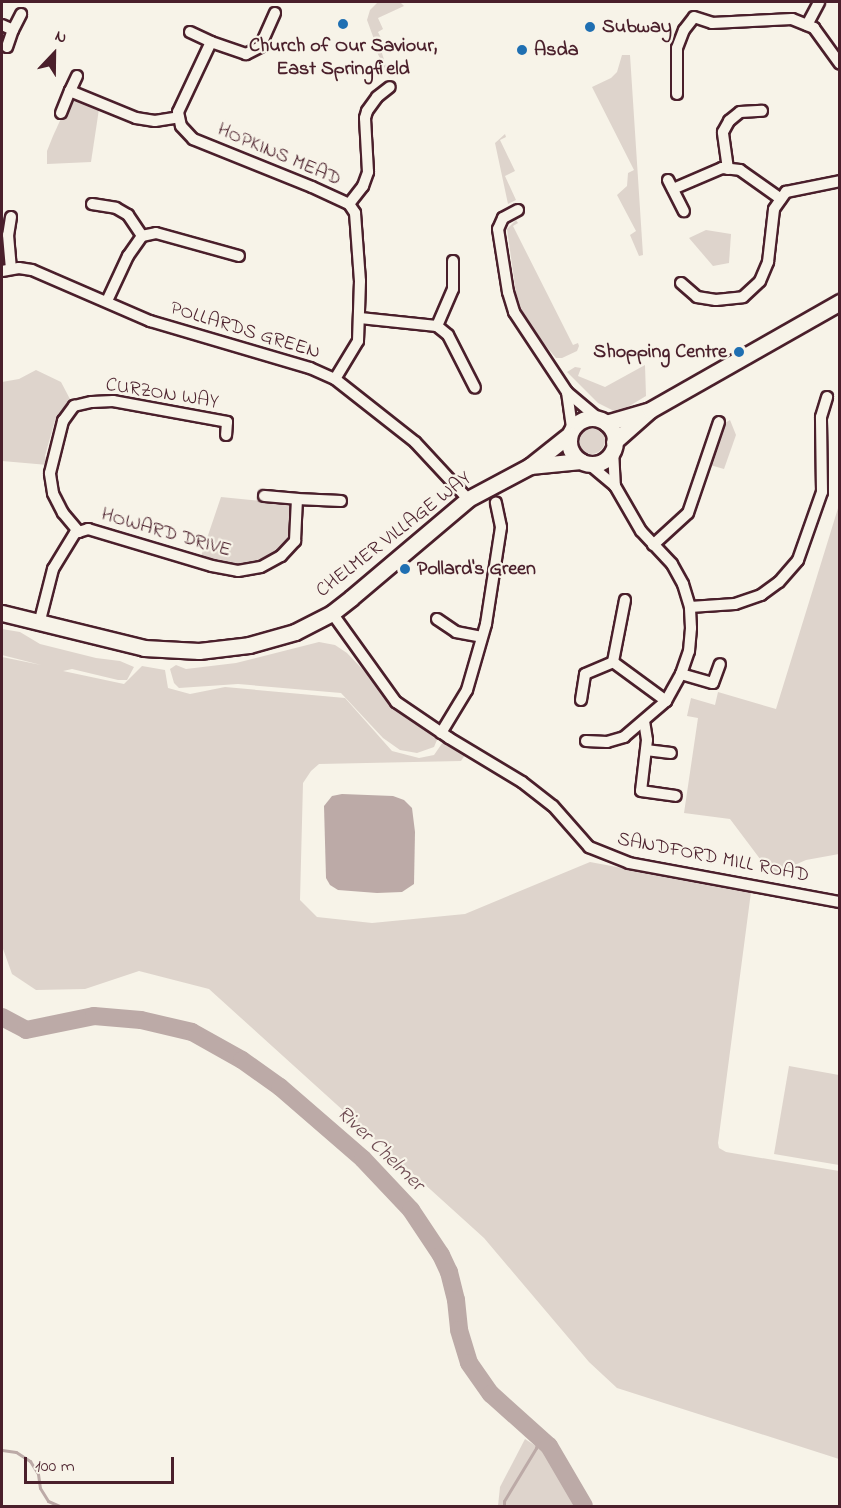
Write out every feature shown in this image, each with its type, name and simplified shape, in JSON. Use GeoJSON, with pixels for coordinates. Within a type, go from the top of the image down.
{"type":"FeatureCollection","features":[{"type":"Feature","properties":{"kind":"street"},"geometry":{"type":"LineString","coordinates":[[807,25],[819,2]]}},
{"type":"Feature","properties":{"kind":"street"},"geometry":{"type":"LineString","coordinates":[[190,32],[246,54],[260,47],[274,13]]}},
{"type":"Feature","properties":{"kind":"street"},"geometry":{"type":"LineString","coordinates":[[7,47],[21,14]]}},
{"type":"Feature","properties":{"kind":"street"},"geometry":{"type":"LineString","coordinates":[[677,94],[677,48],[684,30],[694,17],[712,23],[792,19],[814,28],[840,64]]}},
{"type":"Feature","properties":{"kind":"street"},"geometry":{"type":"LineString","coordinates":[[2,25],[13,30]]}},
{"type":"Feature","properties":{"kind":"street"},"geometry":{"type":"LineString","coordinates":[[70,91],[136,118],[155,121],[179,117],[178,112],[211,42]]}},
{"type":"Feature","properties":{"kind":"street"},"geometry":{"type":"LineString","coordinates":[[61,113],[77,76]]}},
{"type":"Feature","properties":{"kind":"street"},"geometry":{"type":"LineString","coordinates":[[349,204],[363,186],[368,172],[365,118],[367,111],[377,96],[390,87]]}},
{"type":"Feature","properties":{"kind":"street"},"geometry":{"type":"LineString","coordinates":[[728,169],[723,132],[729,121],[740,112],[762,111]]}},
{"type":"Feature","properties":{"kind":"street","name":"HOPKINS MEAD"},"geometry":{"type":"LineString","coordinates":[[179,117],[181,126],[193,139],[349,204],[357,220],[360,318],[358,340],[335,379]]}},
{"type":"Feature","properties":{"kind":"street"},"geometry":{"type":"LineString","coordinates":[[684,211],[670,185],[728,169],[740,170],[781,199]]}},
{"type":"Feature","properties":{"kind":"street"},"geometry":{"type":"LineString","coordinates":[[681,283],[697,297],[716,300],[743,297],[760,281],[764,272],[768,262],[774,209],[786,192],[840,181]]}},
{"type":"Feature","properties":{"kind":"street"},"geometry":{"type":"LineString","coordinates":[[92,204],[116,208],[128,215],[142,236]]}},
{"type":"Feature","properties":{"kind":"street"},"geometry":{"type":"LineString","coordinates":[[518,210],[503,218],[498,229],[508,292],[518,319],[567,392],[602,421],[614,435],[615,486]]}},
{"type":"Feature","properties":{"kind":"street","name":"POLLARDS GREEN"},"geometry":{"type":"LineString","coordinates":[[11,218],[6,269],[37,272],[150,321],[310,368],[335,379],[415,442],[468,498]]}},
{"type":"Feature","properties":{"kind":"street"},"geometry":{"type":"LineString","coordinates":[[107,301],[128,256],[142,236],[156,233],[239,256]]}},
{"type":"Feature","properties":{"kind":"street"},"geometry":{"type":"LineString","coordinates":[[437,326],[453,289],[453,261]]}},
{"type":"Feature","properties":{"kind":"street","name":"CHELMER VILLAGE WAY"},"geometry":{"type":"LineString","coordinates":[[530,466],[603,460],[613,446],[650,410],[840,302]]}},
{"type":"Feature","properties":{"kind":"street"},"geometry":{"type":"LineString","coordinates":[[360,318],[437,326],[448,334],[475,388]]}},
{"type":"Feature","properties":{"kind":"street"},"geometry":{"type":"LineString","coordinates":[[567,392],[571,450],[615,486],[641,531],[672,564],[683,584],[690,608],[689,651],[681,674],[666,700],[624,737],[607,742],[586,741]]}},
{"type":"Feature","properties":{"kind":"street"},"geometry":{"type":"LineString","coordinates":[[690,608],[735,604],[760,595],[779,582],[798,560],[822,492],[821,417],[827,397]]}},
{"type":"Feature","properties":{"kind":"street","name":"CURZON WAY"},"geometry":{"type":"LineString","coordinates":[[79,532],[63,513],[52,493],[50,473],[63,421],[74,406],[113,401],[227,422],[226,435]]}},
{"type":"Feature","properties":{"kind":"street","name":"CHELMER VILLAGE WAY"},"geometry":{"type":"LineString","coordinates":[[2,614],[144,648],[199,651],[249,645],[284,636],[332,613],[468,498],[530,466],[584,419],[602,421],[650,410]]}},
{"type":"Feature","properties":{"kind":"street"},"geometry":{"type":"LineString","coordinates":[[653,544],[688,513],[719,422]]}},
{"type":"Feature","properties":{"kind":"street"},"geometry":{"type":"LineString","coordinates":[[264,496],[341,501]]}},
{"type":"Feature","properties":{"kind":"street","name":"HOWARD DRIVE"},"geometry":{"type":"LineString","coordinates":[[39,624],[53,569],[63,550],[79,532],[88,529],[212,566],[238,571],[261,567],[281,556],[295,541],[297,499]]}},
{"type":"Feature","properties":{"kind":"street"},"geometry":{"type":"LineString","coordinates":[[441,734],[467,690],[482,637],[501,527],[496,503]]}},
{"type":"Feature","properties":{"kind":"street"},"geometry":{"type":"LineString","coordinates":[[613,662],[625,600]]}},
{"type":"Feature","properties":{"kind":"street","name":"SANDFORD MILL ROAD"},"geometry":{"type":"LineString","coordinates":[[332,613],[396,702],[441,734],[522,782],[553,806],[589,847],[609,856],[640,865],[840,902]]}},
{"type":"Feature","properties":{"kind":"street"},"geometry":{"type":"LineString","coordinates":[[437,619],[456,632],[482,637]]}},
{"type":"Feature","properties":{"kind":"street"},"geometry":{"type":"LineString","coordinates":[[581,700],[585,674],[613,662]]}},
{"type":"Feature","properties":{"kind":"street"},"geometry":{"type":"LineString","coordinates":[[613,662],[666,700]]}},
{"type":"Feature","properties":{"kind":"street"},"geometry":{"type":"LineString","coordinates":[[681,674],[713,683],[720,664]]}},
{"type":"Feature","properties":{"kind":"street"},"geometry":{"type":"LineString","coordinates":[[644,721],[646,750],[641,791],[676,796]]}},
{"type":"Feature","properties":{"kind":"street"},"geometry":{"type":"LineString","coordinates":[[646,750],[671,753]]}},
{"type":"Feature","properties":{"kind":"shaded area"},"geometry":{"type":"Polygon","coordinates":[[[378,2],[400,2],[404,6],[378,18],[383,29],[378,32],[384,44],[381,50],[390,79],[374,46],[375,42],[367,20],[370,10],[378,2]]]}},
{"type":"Feature","properties":{"kind":"shaded area"},"geometry":{"type":"Polygon","coordinates":[[[622,55],[630,55],[643,255],[639,256],[630,235],[636,231],[617,195],[627,186],[628,173],[634,170],[592,87],[611,78],[617,72],[622,55]]]}},
{"type":"Feature","properties":{"kind":"shaded area"},"geometry":{"type":"Polygon","coordinates":[[[74,98],[99,109],[91,162],[47,164],[47,151],[53,136],[69,101],[74,98]]]}},
{"type":"Feature","properties":{"kind":"shaded area"},"geometry":{"type":"Polygon","coordinates":[[[505,134],[506,137],[500,140],[515,171],[505,176],[516,200],[508,204],[495,143],[505,134]]]}},
{"type":"Feature","properties":{"kind":"shaded area"},"geometry":{"type":"Polygon","coordinates":[[[516,220],[518,223],[513,226],[573,345],[578,343],[579,346],[577,351],[562,358],[556,358],[530,327],[517,300],[507,229],[516,220]]]}},
{"type":"Feature","properties":{"kind":"shaded area"},"geometry":{"type":"Polygon","coordinates":[[[706,230],[731,234],[729,263],[713,266],[689,238],[706,230]]]}},
{"type":"Feature","properties":{"kind":"shaded area"},"geometry":{"type":"Polygon","coordinates":[[[645,365],[646,396],[621,411],[614,411],[598,403],[567,372],[575,367],[581,368],[578,376],[605,387],[645,365]]]}},
{"type":"Feature","properties":{"kind":"shaded area"},"geometry":{"type":"Polygon","coordinates":[[[36,370],[61,382],[71,401],[55,420],[45,456],[48,465],[2,461],[2,382],[19,379],[36,370]]]}},
{"type":"Feature","properties":{"kind":"shaded area"},"geometry":{"type":"Polygon","coordinates":[[[730,420],[736,435],[724,469],[710,465],[723,424],[730,420]]]}},
{"type":"Feature","properties":{"kind":"shaded area"},"geometry":{"type":"Polygon","coordinates":[[[591,426],[601,430],[605,440],[601,450],[591,454],[581,450],[577,440],[581,430],[591,426]]]}},
{"type":"Feature","properties":{"kind":"shaded area"},"geometry":{"type":"Polygon","coordinates":[[[221,497],[293,504],[293,523],[289,538],[281,548],[262,560],[238,564],[201,556],[221,497]]]}},
{"type":"Feature","properties":{"kind":"shaded area"},"geometry":{"type":"Polygon","coordinates":[[[839,505],[839,854],[806,860],[772,875],[730,819],[684,813],[698,718],[687,716],[691,698],[715,705],[718,692],[776,709],[839,505]]]}},
{"type":"Feature","properties":{"kind":"shaded area"},"geometry":{"type":"Polygon","coordinates":[[[2,629],[20,632],[40,644],[96,658],[120,661],[134,667],[127,680],[72,669],[63,671],[124,684],[142,666],[165,670],[168,688],[190,694],[225,687],[345,698],[392,751],[419,758],[434,755],[443,742],[465,755],[461,761],[319,764],[311,771],[303,783],[300,900],[317,917],[372,923],[465,914],[590,862],[751,892],[718,1143],[719,1148],[726,1152],[839,1171],[839,1459],[617,1388],[589,1362],[484,1238],[209,989],[139,971],[85,989],[36,990],[12,974],[2,946],[2,657],[41,665],[2,655],[2,629]]]}},
{"type":"Feature","properties":{"kind":"shaded area"},"geometry":{"type":"Polygon","coordinates":[[[319,642],[335,645],[347,653],[404,713],[437,740],[434,747],[417,753],[400,750],[383,738],[341,693],[238,684],[179,688],[174,683],[170,669],[176,665],[186,669],[236,663],[319,642]]]}},
{"type":"Feature","properties":{"kind":"shaded area"},"geometry":{"type":"Polygon","coordinates":[[[342,794],[393,796],[404,800],[412,808],[415,832],[414,884],[402,892],[377,893],[338,890],[330,885],[326,878],[324,806],[332,796],[342,794]]]}},
{"type":"Feature","properties":{"kind":"shaded area"},"geometry":{"type":"Polygon","coordinates":[[[789,1066],[839,1075],[839,1165],[774,1154],[789,1066]]]}},
{"type":"Feature","properties":{"kind":"shaded area"},"geometry":{"type":"Polygon","coordinates":[[[525,1439],[550,1455],[575,1506],[498,1506],[500,1487],[525,1439]]]}},
{"type":"Feature","properties":{"kind":"waterway","name":"River Chelmer"},"geometry":{"type":"LineString","coordinates":[[2,1017],[26,1030],[94,1016],[141,1020],[192,1032],[242,1060],[280,1087],[363,1159],[411,1210],[441,1255],[449,1272],[456,1300],[459,1330],[469,1363],[491,1394],[549,1446],[584,1506]]}},
{"type":"Feature","properties":{"kind":"waterway"},"geometry":{"type":"LineString","coordinates":[[504,1506],[504,1501],[536,1448],[539,1435]]}},
{"type":"Feature","properties":{"kind":"waterway"},"geometry":{"type":"LineString","coordinates":[[2,1450],[16,1452],[30,1461],[38,1474],[40,1488],[48,1501],[60,1506]]}},
{"type":"Feature","properties":{"kind":"place","name":"Church of Our Saviour, East Springfield"},"geometry":{"type":"Point","coordinates":[343,24]}},
{"type":"Feature","properties":{"kind":"place","name":"Subway"},"geometry":{"type":"Point","coordinates":[590,27]}},
{"type":"Feature","properties":{"kind":"place","name":"Asda"},"geometry":{"type":"Point","coordinates":[522,50]}},
{"type":"Feature","properties":{"kind":"place","name":"Shopping Centre"},"geometry":{"type":"Point","coordinates":[739,352]}},
{"type":"Feature","properties":{"kind":"place","name":"Pollard's Green"},"geometry":{"type":"Point","coordinates":[405,569]}}]}
